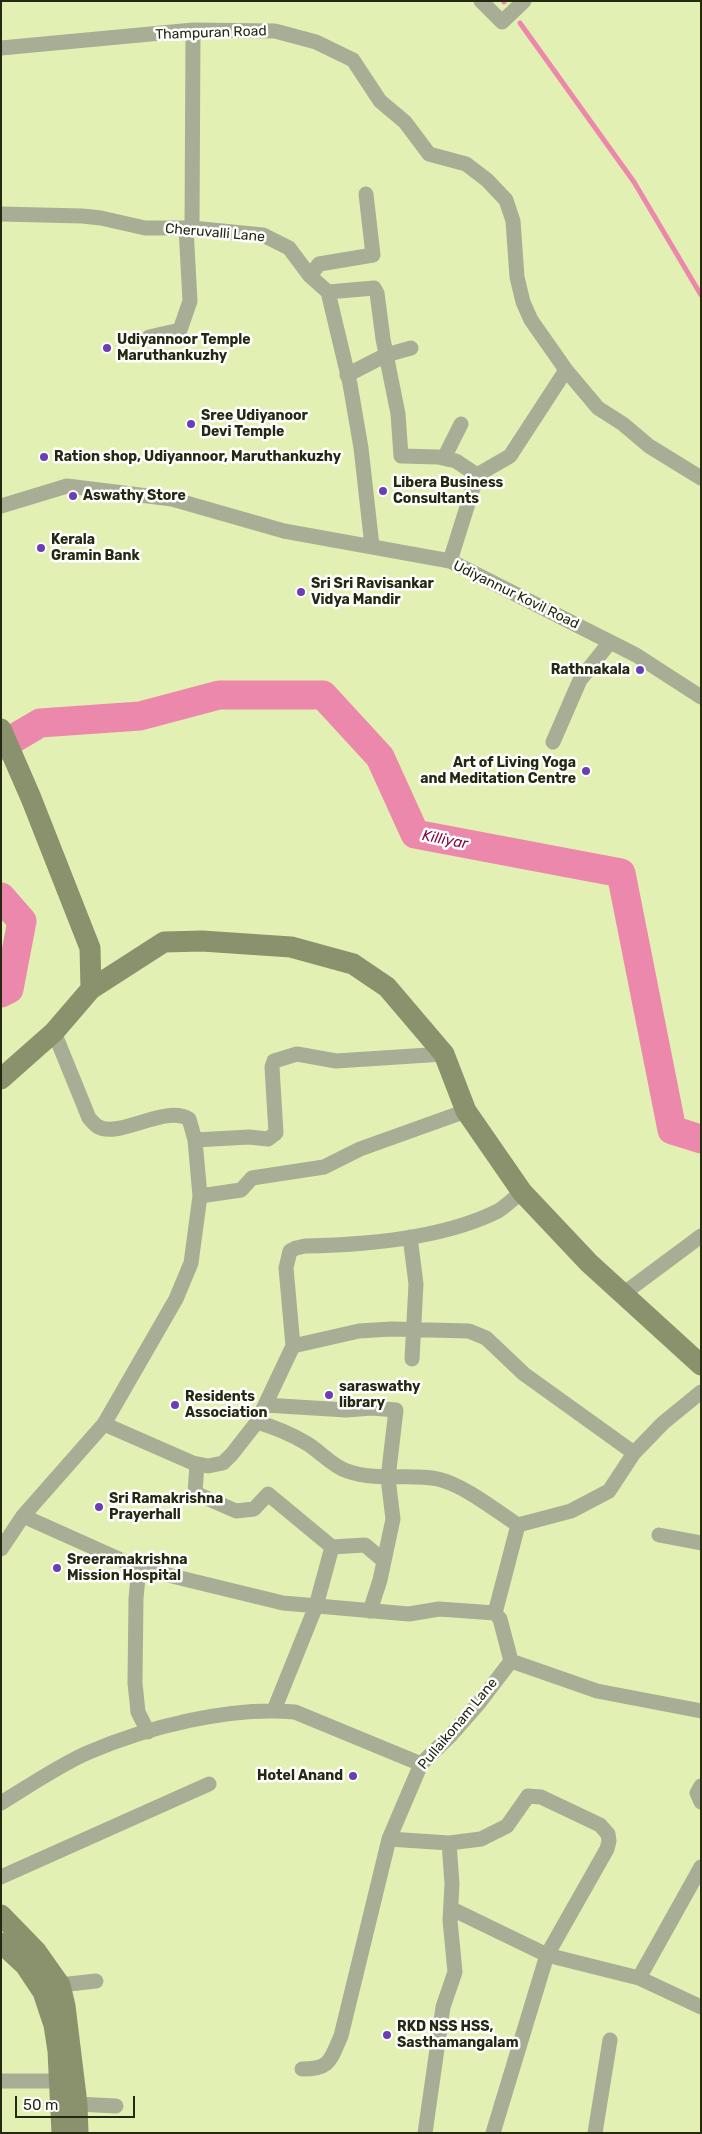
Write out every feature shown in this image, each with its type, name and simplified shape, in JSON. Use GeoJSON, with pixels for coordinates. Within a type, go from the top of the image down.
{"type":"FeatureCollection","features":[{"type":"Feature","properties":{"kind":"main road"},"geometry":{"type":"LineString","coordinates":[[1,730],[31,798],[90,948],[91,988]]}},
{"type":"Feature","properties":{"kind":"main road"},"geometry":{"type":"LineString","coordinates":[[1,1079],[54,1032],[91,988],[164,942],[202,941],[291,947],[354,964],[387,988],[444,1054],[466,1111],[522,1192],[589,1264],[701,1364]]}},
{"type":"Feature","properties":{"kind":"main road"},"geometry":{"type":"LineString","coordinates":[[1,1915],[36,1951],[60,1985],[65,2006],[77,2104],[78,2133]]}},
{"type":"Feature","properties":{"kind":"main road"},"geometry":{"type":"LineString","coordinates":[[1,1943],[25,1966],[43,1992],[54,2024],[62,2133]]}},
{"type":"Feature","properties":{"kind":"street"},"geometry":{"type":"LineString","coordinates":[[481,1],[502,22],[524,1]]}},
{"type":"Feature","properties":{"kind":"street"},"geometry":{"type":"LineString","coordinates":[[149,337],[180,330],[190,300],[189,228],[193,30]]}},
{"type":"Feature","properties":{"kind":"street","name":"Thampuran Road"},"geometry":{"type":"LineString","coordinates":[[1,48],[193,30],[275,31],[316,42],[353,60],[380,101],[405,122],[429,154],[466,164],[487,180],[506,200],[513,222],[517,277],[523,302],[532,320],[566,370],[598,408],[623,424],[649,446],[701,478]]}},
{"type":"Feature","properties":{"kind":"street"},"geometry":{"type":"LineString","coordinates":[[310,276],[319,264],[372,255],[366,194]]}},
{"type":"Feature","properties":{"kind":"street","name":"Cheruvalli Lane"},"geometry":{"type":"LineString","coordinates":[[1,214],[82,216],[101,218],[144,228],[189,228],[263,235],[289,248],[310,276],[328,292]]}},
{"type":"Feature","properties":{"kind":"street"},"geometry":{"type":"LineString","coordinates":[[372,546],[361,448],[328,292],[374,288],[377,293],[386,355],[398,414],[401,456],[456,460],[477,475]]}},
{"type":"Feature","properties":{"kind":"street"},"geometry":{"type":"LineString","coordinates":[[347,375],[386,355],[412,348]]}},
{"type":"Feature","properties":{"kind":"street"},"geometry":{"type":"LineString","coordinates":[[450,561],[477,475],[510,456],[566,370]]}},
{"type":"Feature","properties":{"kind":"street"},"geometry":{"type":"LineString","coordinates":[[444,458],[461,424]]}},
{"type":"Feature","properties":{"kind":"street","name":"Udiyannur Kovil Road"},"geometry":{"type":"LineString","coordinates":[[1,506],[67,486],[172,499],[284,531],[450,561],[636,655],[701,697]]}},
{"type":"Feature","properties":{"kind":"street"},"geometry":{"type":"LineString","coordinates":[[553,742],[580,680],[610,642]]}},
{"type":"Feature","properties":{"kind":"street"},"geometry":{"type":"LineString","coordinates":[[1,1548],[23,1516],[104,1424],[176,1299],[191,1263],[200,1196],[195,1140],[189,1118],[184,1115],[164,1116],[110,1130],[98,1127],[89,1118],[54,1032]]}},
{"type":"Feature","properties":{"kind":"street"},"geometry":{"type":"LineString","coordinates":[[195,1140],[249,1137],[268,1140],[272,1137],[276,1133],[272,1067],[274,1061],[297,1054],[336,1061],[444,1054]]}},
{"type":"Feature","properties":{"kind":"street"},"geometry":{"type":"LineString","coordinates":[[200,1196],[241,1190],[252,1178],[324,1166],[360,1149],[466,1111]]}},
{"type":"Feature","properties":{"kind":"street"},"geometry":{"type":"LineString","coordinates":[[104,1424],[197,1464],[208,1466],[222,1463],[232,1454],[257,1422],[293,1346],[286,1268],[290,1252],[305,1246],[380,1242],[410,1237],[470,1222],[499,1210],[522,1192]]}},
{"type":"Feature","properties":{"kind":"street"},"geometry":{"type":"LineString","coordinates":[[623,1294],[701,1236]]}},
{"type":"Feature","properties":{"kind":"street"},"geometry":{"type":"LineString","coordinates":[[410,1237],[416,1284],[412,1330],[412,1359]]}},
{"type":"Feature","properties":{"kind":"street"},"geometry":{"type":"LineString","coordinates":[[293,1346],[358,1331],[391,1329],[469,1331],[486,1338],[524,1374],[634,1453]]}},
{"type":"Feature","properties":{"kind":"street"},"geometry":{"type":"LineString","coordinates":[[257,1422],[277,1428],[307,1443],[345,1470],[362,1476],[440,1480],[474,1496],[518,1525],[571,1511],[609,1491],[634,1453],[663,1423],[701,1392]]}},
{"type":"Feature","properties":{"kind":"street"},"geometry":{"type":"LineString","coordinates":[[265,1405],[346,1410],[372,1408],[396,1410],[388,1478],[393,1519],[370,1611]]}},
{"type":"Feature","properties":{"kind":"street"},"geometry":{"type":"LineString","coordinates":[[197,1464],[195,1493],[236,1511],[254,1509],[268,1494],[332,1547],[365,1545],[384,1561]]}},
{"type":"Feature","properties":{"kind":"street"},"geometry":{"type":"LineString","coordinates":[[23,1516],[140,1568],[284,1603],[409,1614],[439,1609],[495,1613],[500,1619],[511,1661],[597,1691],[701,1711]]}},
{"type":"Feature","properties":{"kind":"street"},"geometry":{"type":"LineString","coordinates":[[495,1613],[518,1525]]}},
{"type":"Feature","properties":{"kind":"street"},"geometry":{"type":"LineString","coordinates":[[659,1535],[701,1543]]}},
{"type":"Feature","properties":{"kind":"street"},"geometry":{"type":"LineString","coordinates":[[274,1710],[316,1606],[332,1547]]}},
{"type":"Feature","properties":{"kind":"street"},"geometry":{"type":"LineString","coordinates":[[140,1568],[136,1598],[135,1682],[138,1712],[148,1732]]}},
{"type":"Feature","properties":{"kind":"street","name":"Pullaikonam Lane"},"geometry":{"type":"LineString","coordinates":[[302,2069],[318,2069],[328,2063],[341,2036],[389,1839],[421,1764],[480,1703],[511,1661]]}},
{"type":"Feature","properties":{"kind":"street"},"geometry":{"type":"LineString","coordinates":[[1,1803],[87,1753],[148,1732],[203,1718],[244,1712],[274,1710],[295,1712],[421,1764]]}},
{"type":"Feature","properties":{"kind":"street"},"geometry":{"type":"LineString","coordinates":[[1,1877],[209,1784]]}},
{"type":"Feature","properties":{"kind":"street"},"geometry":{"type":"LineString","coordinates":[[701,1786],[697,1793],[701,1802]]}},
{"type":"Feature","properties":{"kind":"street"},"geometry":{"type":"LineString","coordinates":[[389,1839],[449,1843],[481,1839],[507,1826],[528,1796],[541,1797],[600,1825],[608,1834],[607,1849],[547,1955],[493,2133]]}},
{"type":"Feature","properties":{"kind":"street"},"geometry":{"type":"LineString","coordinates":[[425,2133],[443,2007],[455,1972],[450,1920],[452,1884],[449,1843]]}},
{"type":"Feature","properties":{"kind":"street"},"geometry":{"type":"LineString","coordinates":[[639,1978],[700,1871]]}},
{"type":"Feature","properties":{"kind":"street"},"geometry":{"type":"LineString","coordinates":[[452,1909],[547,1955],[639,1978],[701,2007]]}},
{"type":"Feature","properties":{"kind":"street"},"geometry":{"type":"LineString","coordinates":[[60,1985],[96,1981]]}},
{"type":"Feature","properties":{"kind":"street"},"geometry":{"type":"LineString","coordinates":[[595,2133],[610,2040]]}},
{"type":"Feature","properties":{"kind":"street"},"geometry":{"type":"LineString","coordinates":[[1,2081],[59,2082]]}},
{"type":"Feature","properties":{"kind":"street"},"geometry":{"type":"LineString","coordinates":[[77,2104],[116,2106]]}},
{"type":"Feature","properties":{"kind":"waterway"},"geometry":{"type":"LineString","coordinates":[[520,23],[634,182],[701,295]]}},
{"type":"Feature","properties":{"kind":"waterway","name":"Killiyar"},"geometry":{"type":"LineString","coordinates":[[1,746],[40,723],[140,716],[219,695],[323,695],[380,757],[415,834],[621,873],[672,1130],[701,1139]]}},
{"type":"Feature","properties":{"kind":"waterway","name":"Killiyar"},"geometry":{"type":"LineString","coordinates":[[1,897],[22,921],[9,989],[1,993]]}},
{"type":"Feature","properties":{"kind":"place","name":"Udiyannoor Temple Maruthankuzhy"},"geometry":{"type":"Point","coordinates":[107,348]}},
{"type":"Feature","properties":{"kind":"place","name":"Sree Udiyanoor Devi Temple"},"geometry":{"type":"Point","coordinates":[191,424]}},
{"type":"Feature","properties":{"kind":"place","name":"Ration shop, Udiyannoor, Maruthankuzhy"},"geometry":{"type":"Point","coordinates":[44,457]}},
{"type":"Feature","properties":{"kind":"place","name":"Libera Business Consultants"},"geometry":{"type":"Point","coordinates":[383,491]}},
{"type":"Feature","properties":{"kind":"place","name":"Aswathy Store"},"geometry":{"type":"Point","coordinates":[73,496]}},
{"type":"Feature","properties":{"kind":"place","name":"Kerala Gramin Bank"},"geometry":{"type":"Point","coordinates":[41,548]}},
{"type":"Feature","properties":{"kind":"place","name":"Sri Sri Ravisankar Vidya Mandir"},"geometry":{"type":"Point","coordinates":[301,592]}},
{"type":"Feature","properties":{"kind":"place","name":"Rathnakala"},"geometry":{"type":"Point","coordinates":[640,670]}},
{"type":"Feature","properties":{"kind":"place","name":"Art of Living Yoga and Meditation Centre"},"geometry":{"type":"Point","coordinates":[586,771]}},
{"type":"Feature","properties":{"kind":"place","name":"saraswathy library"},"geometry":{"type":"Point","coordinates":[329,1395]}},
{"type":"Feature","properties":{"kind":"place","name":"Residents Association"},"geometry":{"type":"Point","coordinates":[175,1405]}},
{"type":"Feature","properties":{"kind":"place","name":"Sri Ramakrishna Prayerhall"},"geometry":{"type":"Point","coordinates":[99,1507]}},
{"type":"Feature","properties":{"kind":"place","name":"Sreeramakrishna Mission Hospital"},"geometry":{"type":"Point","coordinates":[57,1568]}},
{"type":"Feature","properties":{"kind":"place","name":"Hotel Anand"},"geometry":{"type":"Point","coordinates":[353,1776]}},
{"type":"Feature","properties":{"kind":"place","name":"RKD NSS HSS, Sasthamangalam"},"geometry":{"type":"Point","coordinates":[387,2035]}}]}
